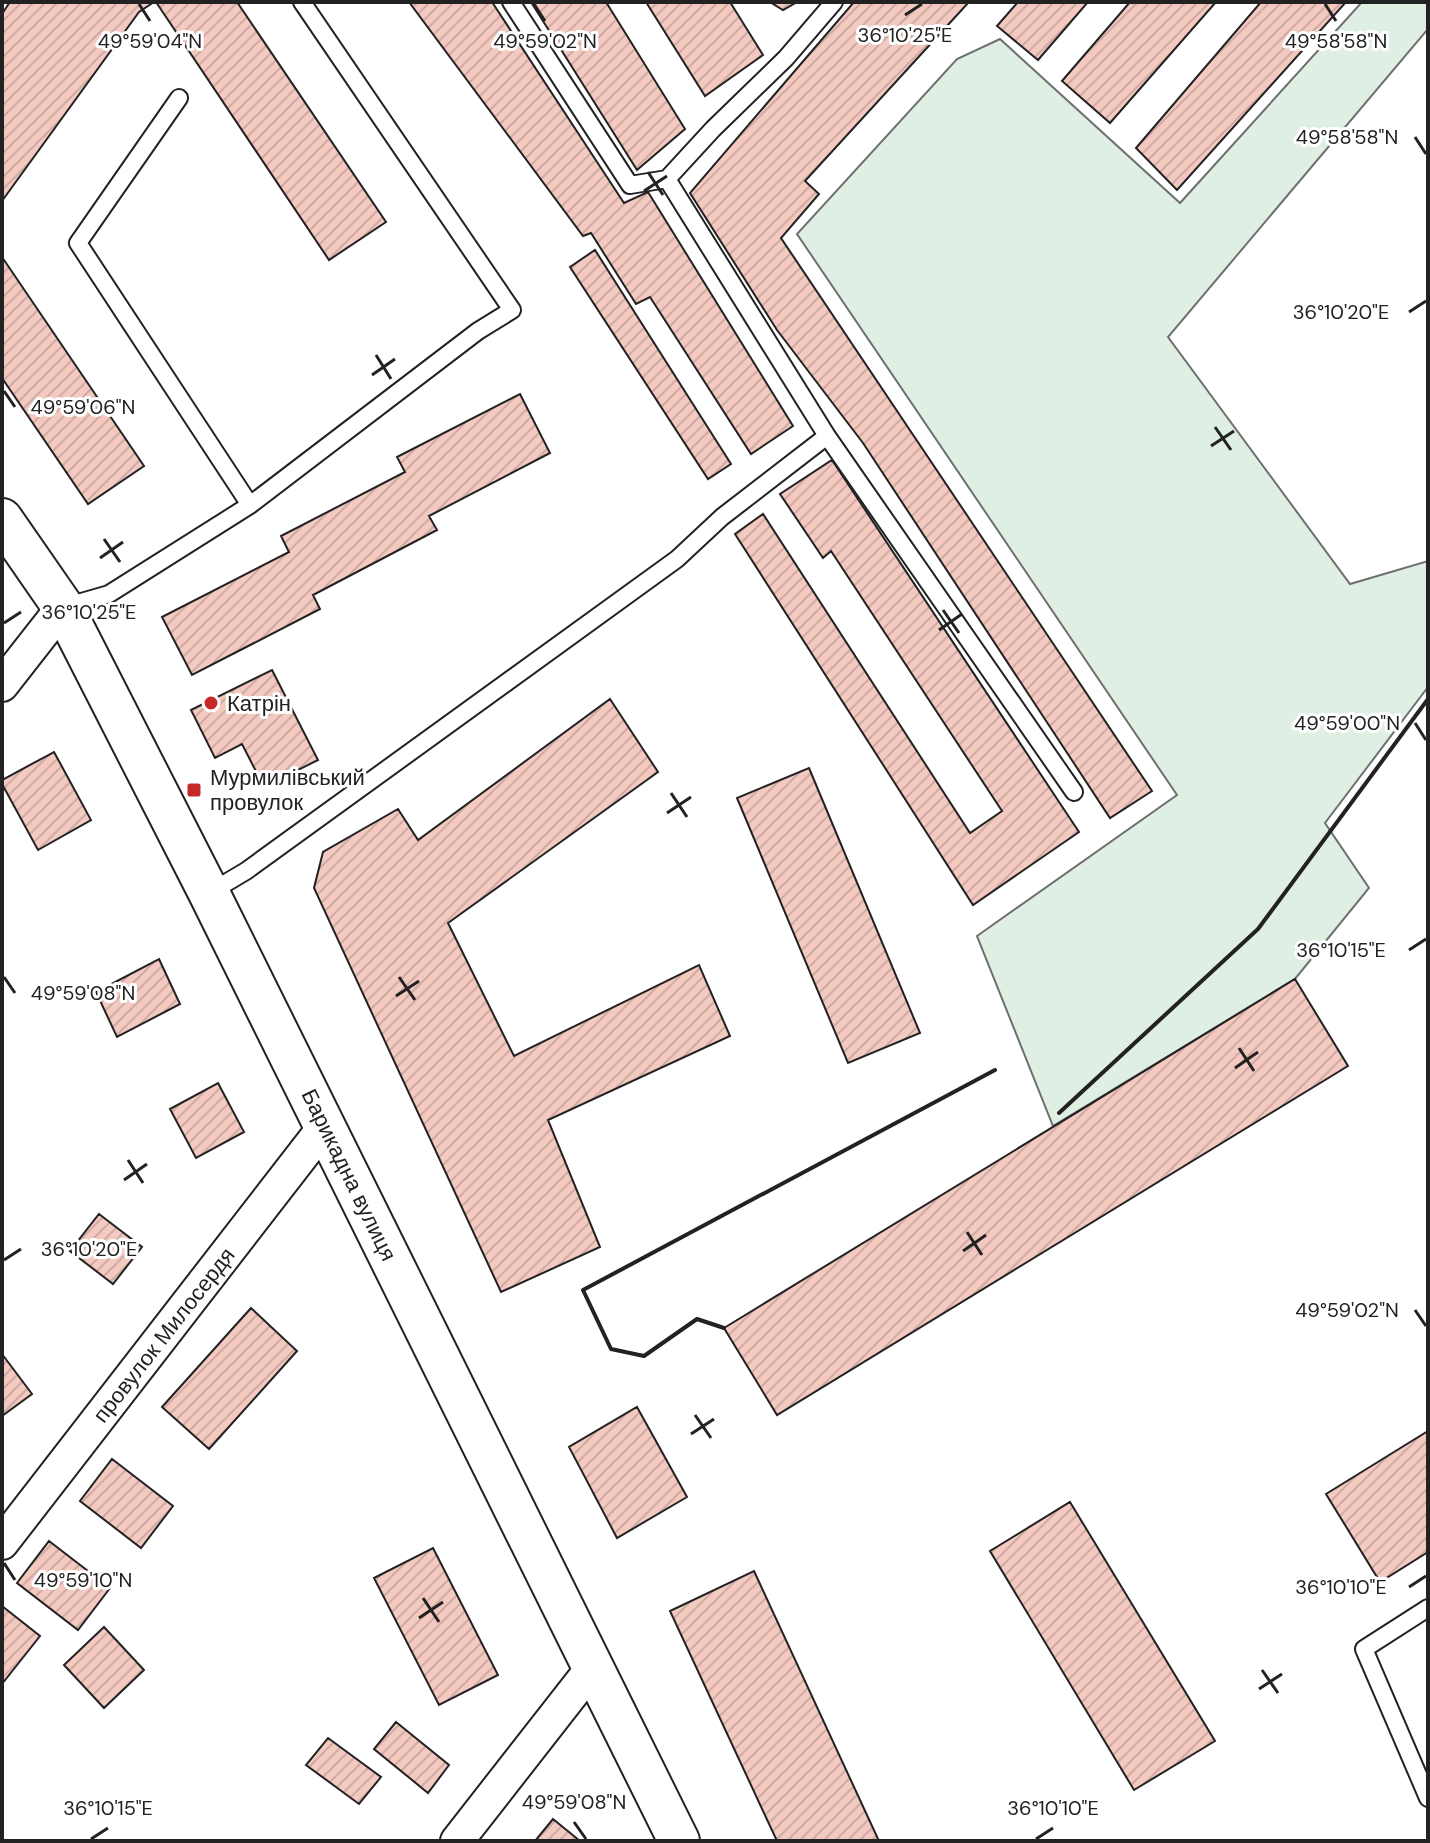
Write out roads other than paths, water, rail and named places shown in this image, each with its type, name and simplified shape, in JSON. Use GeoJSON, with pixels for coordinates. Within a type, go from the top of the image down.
{"type":"FeatureCollection","features":[{"type":"Feature","properties":{"kind":"street","name":"Барикадна вулиця"},"geometry":{"type":"LineString","coordinates":[[2,519],[63,607],[209,893],[679,1841]]}},
{"type":"Feature","properties":{"kind":"street"},"geometry":{"type":"LineString","coordinates":[[2,685],[63,607]]}},
{"type":"Feature","properties":{"kind":"street","name":"провулок Милосердя"},"geometry":{"type":"LineString","coordinates":[[2,1543],[325,1126]]}},
{"type":"Feature","properties":{"kind":"street"},"geometry":{"type":"LineString","coordinates":[[457,1841],[593,1667]]}},
{"type":"Feature","properties":{"kind":"lane"},"geometry":{"type":"LineString","coordinates":[[63,607],[109,594],[250,505],[478,331],[512,310],[302,2]]}},
{"type":"Feature","properties":{"kind":"lane"},"geometry":{"type":"LineString","coordinates":[[511,2],[630,185],[667,179],[786,58],[834,2]]}},
{"type":"Feature","properties":{"kind":"lane"},"geometry":{"type":"LineString","coordinates":[[179,98],[78,243],[250,505]]}},
{"type":"Feature","properties":{"kind":"lane"},"geometry":{"type":"LineString","coordinates":[[667,179],[827,436],[1074,792]]}},
{"type":"Feature","properties":{"kind":"lane"},"geometry":{"type":"LineString","coordinates":[[209,893],[246,871],[677,559],[722,517],[827,436]]}},
{"type":"Feature","properties":{"kind":"lane"},"geometry":{"type":"LineString","coordinates":[[1428,1608],[1364,1649],[1428,1798]]}},
{"type":"Feature","properties":{"kind":"place","name":"Катрін"},"geometry":{"type":"Point","coordinates":[211,703]}},
{"type":"Feature","properties":{"kind":"place","name":"Мурмилівський провулок"},"geometry":{"type":"Point","coordinates":[194,790]}}]}
